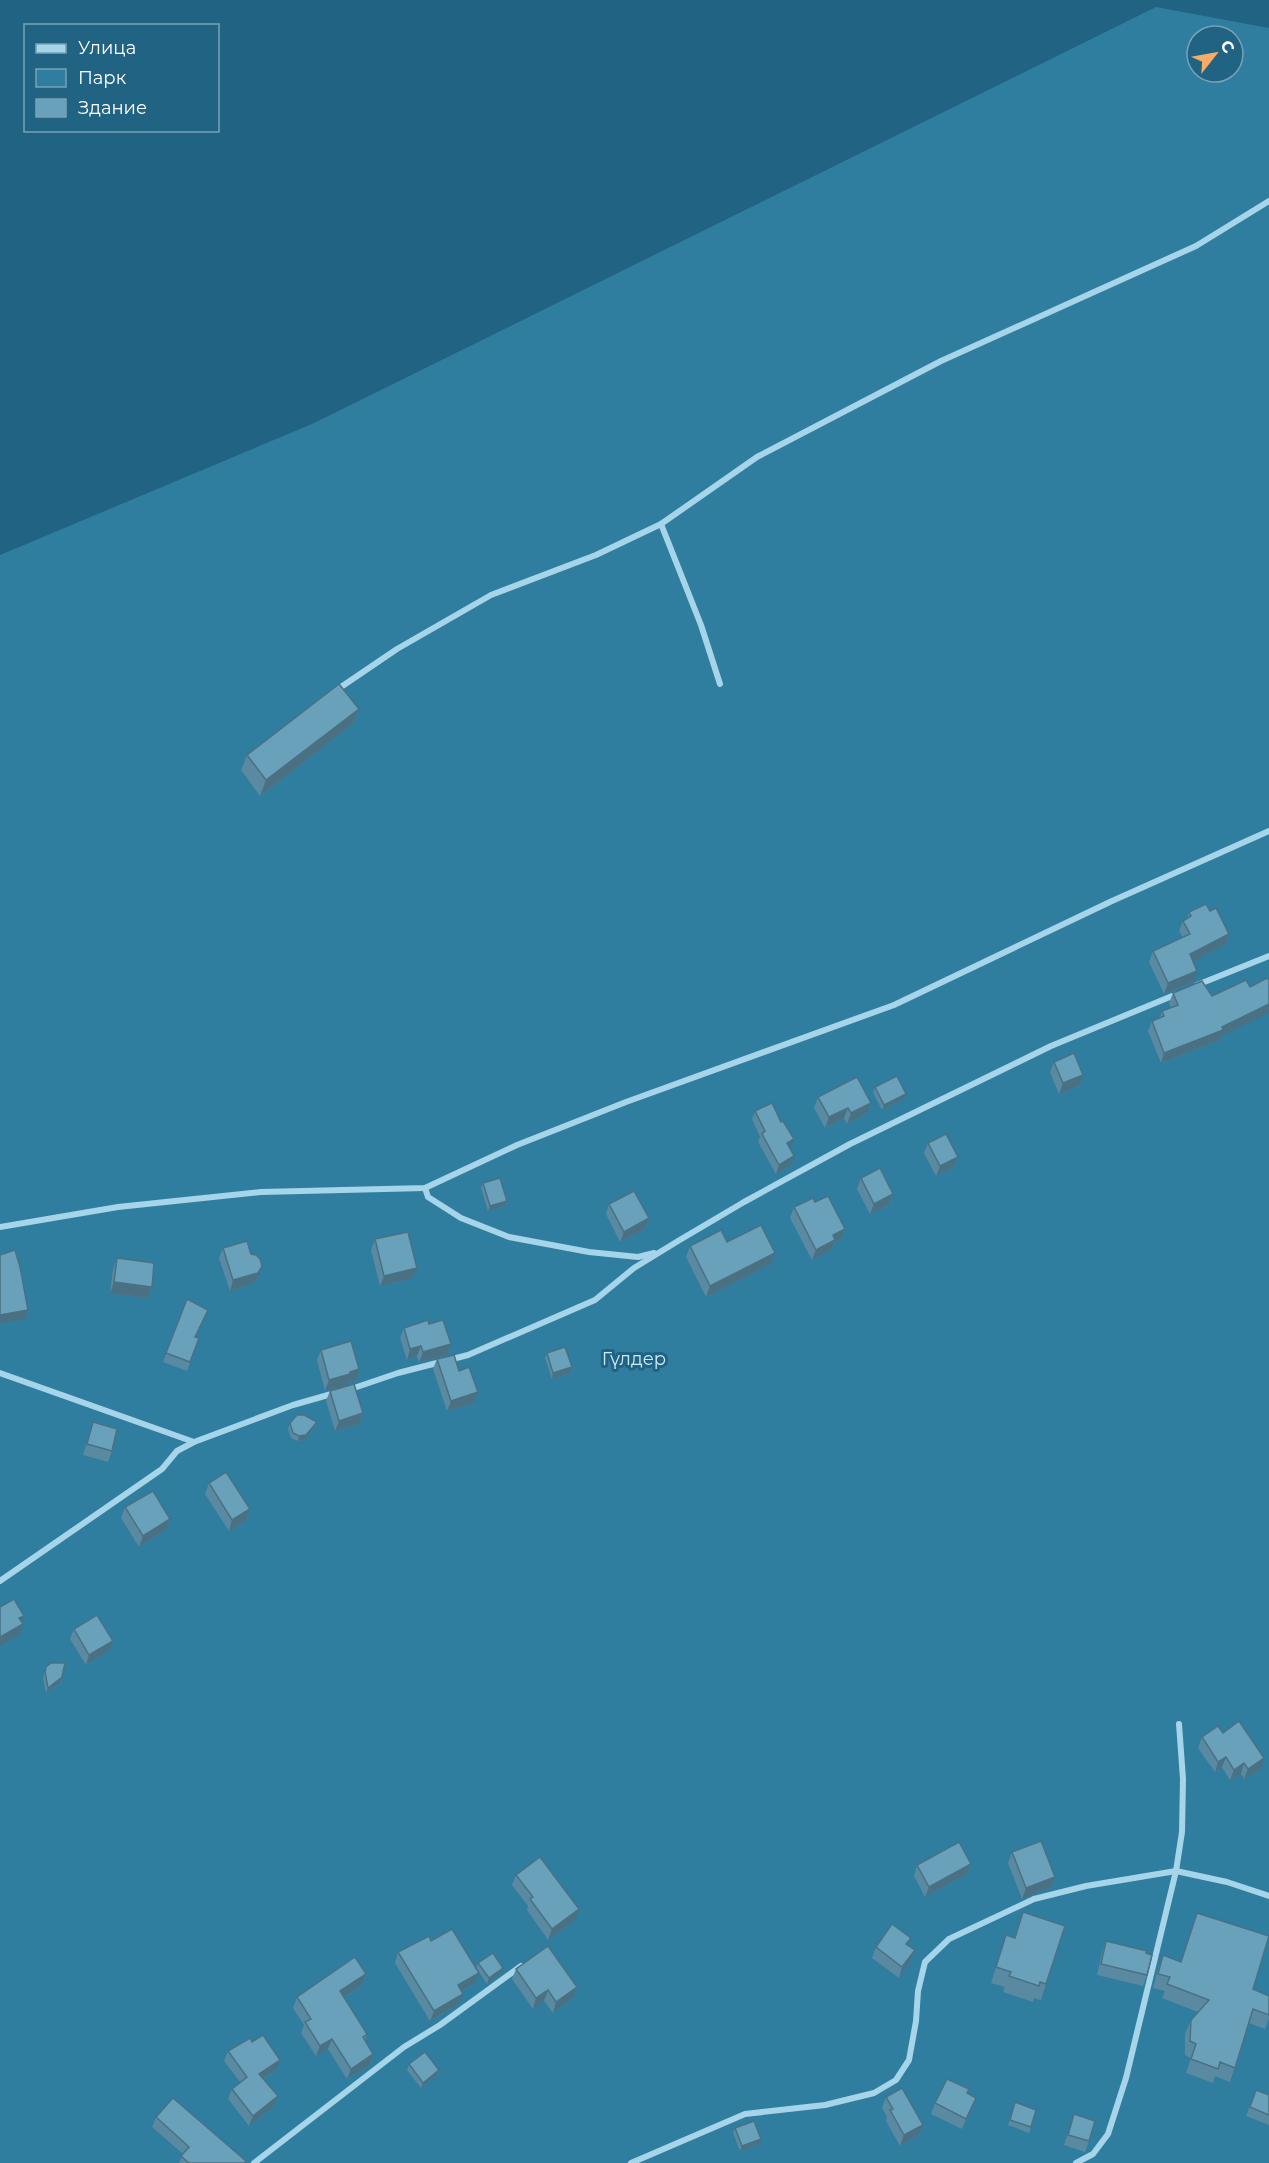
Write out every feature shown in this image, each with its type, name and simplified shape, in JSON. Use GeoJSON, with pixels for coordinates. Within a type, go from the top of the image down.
{"type":"FeatureCollection","features":[{"type":"Feature","properties":{"kind":"street"},"geometry":{"type":"LineString","coordinates":[[338,689],[398,649],[491,595],[596,555],[661,524],[757,457],[942,361],[1196,246],[1269,201]]}},
{"type":"Feature","properties":{"kind":"street"},"geometry":{"type":"LineString","coordinates":[[661,524],[701,625],[720,684]]}},
{"type":"Feature","properties":{"kind":"street"},"geometry":{"type":"LineString","coordinates":[[0,1227],[118,1207],[261,1192],[425,1188],[517,1145],[626,1102],[894,1005],[1080,916],[1269,831]]}},
{"type":"Feature","properties":{"kind":"street"},"geometry":{"type":"LineString","coordinates":[[0,1581],[162,1469],[177,1450],[293,1405],[355,1388],[398,1372],[468,1355],[595,1300],[634,1268],[744,1202],[850,1144],[1051,1046],[1269,956]]}},
{"type":"Feature","properties":{"kind":"street"},"geometry":{"type":"LineString","coordinates":[[425,1188],[428,1197],[461,1218],[509,1237],[589,1252],[638,1257],[661,1252]]}},
{"type":"Feature","properties":{"kind":"street"},"geometry":{"type":"LineString","coordinates":[[0,1373],[194,1442]]}},
{"type":"Feature","properties":{"kind":"street"},"geometry":{"type":"LineString","coordinates":[[1076,2163],[1093,2154],[1108,2134],[1126,2079],[1176,1871],[1182,1832],[1183,1790],[1179,1724]]}},
{"type":"Feature","properties":{"kind":"street"},"geometry":{"type":"LineString","coordinates":[[631,2163],[745,2114],[825,2105],[873,2093],[896,2080],[909,2060],[916,2021],[918,1991],[925,1962],[949,1939],[1034,1899],[1086,1886],[1176,1871],[1227,1882],[1269,1896]]}},
{"type":"Feature","properties":{"kind":"street"},"geometry":{"type":"LineString","coordinates":[[254,2163],[404,2047],[440,2025],[526,1961]]}},
{"type":"Feature","properties":{"kind":"green space","name":"Гүлдер"},"geometry":{"type":"Polygon","coordinates":[[[1156,7],[1269,28],[1269,2163],[0,2163],[0,555],[312,424],[1156,7]]]}},
{"type":"Feature","properties":{"kind":"building"},"geometry":{"type":"Polygon","coordinates":[[[339,684],[359,709],[266,780],[247,755],[339,684]]]}},
{"type":"Feature","properties":{"kind":"building"},"geometry":{"type":"Polygon","coordinates":[[[1206,904],[1210,911],[1216,908],[1229,934],[1190,954],[1197,971],[1168,983],[1153,951],[1190,934],[1183,921],[1191,916],[1189,912],[1206,904]]]}},
{"type":"Feature","properties":{"kind":"building"},"geometry":{"type":"Polygon","coordinates":[[[1267,978],[1269,980],[1269,1004],[1222,1027],[1223,1030],[1164,1053],[1152,1021],[1164,1016],[1162,1011],[1178,1005],[1173,993],[1202,981],[1212,996],[1246,980],[1250,987],[1267,978]]]}},
{"type":"Feature","properties":{"kind":"building"},"geometry":{"type":"Polygon","coordinates":[[[1074,1053],[1083,1075],[1063,1083],[1054,1062],[1074,1053]]]}},
{"type":"Feature","properties":{"kind":"building"},"geometry":{"type":"Polygon","coordinates":[[[897,1076],[906,1094],[884,1105],[875,1087],[897,1076]]]}},
{"type":"Feature","properties":{"kind":"building"},"geometry":{"type":"Polygon","coordinates":[[[857,1077],[871,1103],[851,1113],[848,1108],[829,1117],[818,1097],[857,1077]]]}},
{"type":"Feature","properties":{"kind":"building"},"geometry":{"type":"Polygon","coordinates":[[[772,1103],[781,1122],[783,1121],[794,1139],[787,1143],[794,1156],[779,1165],[762,1134],[765,1131],[755,1111],[772,1103]]]}},
{"type":"Feature","properties":{"kind":"building"},"geometry":{"type":"Polygon","coordinates":[[[946,1134],[958,1157],[940,1166],[928,1143],[946,1134]]]}},
{"type":"Feature","properties":{"kind":"building"},"geometry":{"type":"Polygon","coordinates":[[[880,1168],[893,1194],[874,1204],[861,1178],[880,1168]]]}},
{"type":"Feature","properties":{"kind":"building"},"geometry":{"type":"Polygon","coordinates":[[[500,1178],[507,1201],[490,1206],[483,1183],[500,1178]]]}},
{"type":"Feature","properties":{"kind":"building"},"geometry":{"type":"Polygon","coordinates":[[[634,1191],[649,1218],[624,1232],[609,1204],[634,1191]]]}},
{"type":"Feature","properties":{"kind":"building"},"geometry":{"type":"Polygon","coordinates":[[[828,1196],[845,1229],[833,1235],[835,1240],[816,1250],[794,1207],[813,1198],[815,1202],[828,1196]]]}},
{"type":"Feature","properties":{"kind":"building"},"geometry":{"type":"Polygon","coordinates":[[[761,1225],[775,1253],[710,1286],[690,1246],[721,1230],[727,1242],[761,1225]]]}},
{"type":"Feature","properties":{"kind":"building"},"geometry":{"type":"Polygon","coordinates":[[[408,1232],[417,1268],[384,1276],[375,1239],[408,1232]]]}},
{"type":"Feature","properties":{"kind":"building"},"geometry":{"type":"Polygon","coordinates":[[[247,1241],[251,1254],[260,1259],[262,1266],[258,1273],[233,1280],[223,1248],[247,1241]]]}},
{"type":"Feature","properties":{"kind":"building"},"geometry":{"type":"Polygon","coordinates":[[[15,1250],[28,1310],[0,1315],[0,1255],[15,1250]]]}},
{"type":"Feature","properties":{"kind":"building"},"geometry":{"type":"Polygon","coordinates":[[[117,1258],[154,1263],[152,1287],[114,1282],[117,1258]]]}},
{"type":"Feature","properties":{"kind":"building"},"geometry":{"type":"Polygon","coordinates":[[[187,1299],[208,1310],[195,1337],[199,1338],[190,1362],[166,1353],[187,1299]]]}},
{"type":"Feature","properties":{"kind":"building"},"geometry":{"type":"Polygon","coordinates":[[[428,1320],[429,1324],[443,1320],[451,1344],[423,1352],[421,1346],[410,1349],[404,1328],[428,1320]]]}},
{"type":"Feature","properties":{"kind":"building"},"geometry":{"type":"Polygon","coordinates":[[[351,1341],[359,1369],[329,1380],[321,1350],[351,1341]]]}},
{"type":"Feature","properties":{"kind":"building"},"geometry":{"type":"Polygon","coordinates":[[[565,1347],[572,1367],[553,1373],[547,1353],[565,1347]]]}},
{"type":"Feature","properties":{"kind":"building"},"geometry":{"type":"Polygon","coordinates":[[[454,1355],[459,1371],[469,1367],[478,1392],[451,1401],[437,1359],[454,1355]]]}},
{"type":"Feature","properties":{"kind":"building"},"geometry":{"type":"Polygon","coordinates":[[[354,1384],[363,1413],[339,1421],[330,1391],[354,1384]]]}},
{"type":"Feature","properties":{"kind":"building"},"geometry":{"type":"Polygon","coordinates":[[[297,1415],[304,1415],[317,1422],[306,1435],[299,1436],[293,1433],[290,1423],[297,1415]]]}},
{"type":"Feature","properties":{"kind":"building"},"geometry":{"type":"Polygon","coordinates":[[[93,1422],[117,1429],[112,1451],[87,1444],[93,1422]]]}},
{"type":"Feature","properties":{"kind":"building"},"geometry":{"type":"Polygon","coordinates":[[[226,1472],[250,1509],[232,1520],[209,1483],[226,1472]]]}},
{"type":"Feature","properties":{"kind":"building"},"geometry":{"type":"Polygon","coordinates":[[[153,1491],[170,1519],[143,1536],[125,1507],[153,1491]]]}},
{"type":"Feature","properties":{"kind":"building"},"geometry":{"type":"Polygon","coordinates":[[[14,1599],[24,1616],[19,1618],[23,1624],[0,1637],[0,1607],[14,1599]]]}},
{"type":"Feature","properties":{"kind":"building"},"geometry":{"type":"Polygon","coordinates":[[[97,1615],[113,1641],[89,1655],[74,1629],[97,1615]]]}},
{"type":"Feature","properties":{"kind":"building"},"geometry":{"type":"Polygon","coordinates":[[[51,1663],[65,1663],[62,1677],[48,1688],[45,1672],[46,1667],[51,1663]]]}},
{"type":"Feature","properties":{"kind":"building"},"geometry":{"type":"Polygon","coordinates":[[[1239,1721],[1264,1758],[1248,1769],[1244,1763],[1234,1770],[1226,1757],[1218,1762],[1202,1737],[1218,1726],[1223,1733],[1239,1721]]]}},
{"type":"Feature","properties":{"kind":"building"},"geometry":{"type":"Polygon","coordinates":[[[1041,1841],[1055,1877],[1026,1888],[1012,1852],[1041,1841]]]}},
{"type":"Feature","properties":{"kind":"building"},"geometry":{"type":"Polygon","coordinates":[[[959,1842],[971,1864],[929,1887],[917,1865],[959,1842]]]}},
{"type":"Feature","properties":{"kind":"building"},"geometry":{"type":"Polygon","coordinates":[[[540,1857],[579,1909],[552,1929],[530,1899],[533,1897],[516,1875],[540,1857]]]}},
{"type":"Feature","properties":{"kind":"building"},"geometry":{"type":"Polygon","coordinates":[[[1023,1912],[1065,1926],[1046,1984],[1040,1982],[1039,1986],[1009,1976],[1011,1972],[996,1967],[1006,1935],[1015,1938],[1023,1912]]]}},
{"type":"Feature","properties":{"kind":"building"},"geometry":{"type":"Polygon","coordinates":[[[1197,1913],[1269,1936],[1253,1989],[1269,1996],[1269,2015],[1253,2009],[1235,2068],[1220,2062],[1218,2069],[1191,2059],[1196,2044],[1190,2041],[1191,2020],[1209,2000],[1167,1984],[1170,1977],[1158,1974],[1163,1955],[1181,1962],[1197,1913]]]}},
{"type":"Feature","properties":{"kind":"building"},"geometry":{"type":"Polygon","coordinates":[[[892,1924],[911,1938],[906,1944],[915,1950],[902,1967],[876,1947],[892,1924]]]}},
{"type":"Feature","properties":{"kind":"building"},"geometry":{"type":"Polygon","coordinates":[[[452,1929],[479,1973],[458,1985],[463,1994],[434,2011],[398,1952],[429,1936],[431,1941],[452,1929]]]}},
{"type":"Feature","properties":{"kind":"building"},"geometry":{"type":"Polygon","coordinates":[[[1106,1941],[1147,1951],[1146,1953],[1152,1955],[1147,1975],[1101,1964],[1106,1941]]]}},
{"type":"Feature","properties":{"kind":"building"},"geometry":{"type":"Polygon","coordinates":[[[548,1946],[577,1987],[556,2002],[548,1990],[536,1998],[516,1969],[548,1946]]]}},
{"type":"Feature","properties":{"kind":"building"},"geometry":{"type":"Polygon","coordinates":[[[493,1953],[503,1968],[489,1978],[478,1963],[493,1953]]]}},
{"type":"Feature","properties":{"kind":"building"},"geometry":{"type":"Polygon","coordinates":[[[355,1957],[366,1974],[340,1991],[367,2034],[363,2037],[373,2054],[351,2069],[332,2039],[320,2046],[305,2022],[311,2019],[297,1997],[355,1957]]]}},
{"type":"Feature","properties":{"kind":"building"},"geometry":{"type":"Polygon","coordinates":[[[263,2035],[280,2060],[259,2074],[278,2096],[253,2116],[232,2089],[247,2077],[228,2051],[250,2038],[252,2042],[263,2035]]]}},
{"type":"Feature","properties":{"kind":"building"},"geometry":{"type":"Polygon","coordinates":[[[425,2052],[439,2070],[423,2083],[409,2064],[425,2052]]]}},
{"type":"Feature","properties":{"kind":"building"},"geometry":{"type":"Polygon","coordinates":[[[947,2079],[969,2089],[967,2093],[976,2098],[966,2119],[935,2103],[947,2079]]]}},
{"type":"Feature","properties":{"kind":"building"},"geometry":{"type":"Polygon","coordinates":[[[902,2088],[923,2125],[904,2135],[890,2110],[893,2109],[886,2097],[902,2088]]]}},
{"type":"Feature","properties":{"kind":"building"},"geometry":{"type":"Polygon","coordinates":[[[1256,2090],[1269,2095],[1269,2115],[1250,2107],[1256,2090]]]}},
{"type":"Feature","properties":{"kind":"building"},"geometry":{"type":"Polygon","coordinates":[[[173,2098],[246,2161],[244,2163],[189,2163],[181,2156],[189,2147],[156,2117],[173,2098]]]}},
{"type":"Feature","properties":{"kind":"building"},"geometry":{"type":"Polygon","coordinates":[[[1015,2102],[1036,2110],[1031,2127],[1010,2120],[1015,2102]]]}},
{"type":"Feature","properties":{"kind":"building"},"geometry":{"type":"Polygon","coordinates":[[[1074,2114],[1095,2121],[1089,2141],[1068,2135],[1074,2114]]]}},
{"type":"Feature","properties":{"kind":"building"},"geometry":{"type":"Polygon","coordinates":[[[754,2121],[761,2139],[742,2146],[735,2128],[754,2121]]]}}]}
